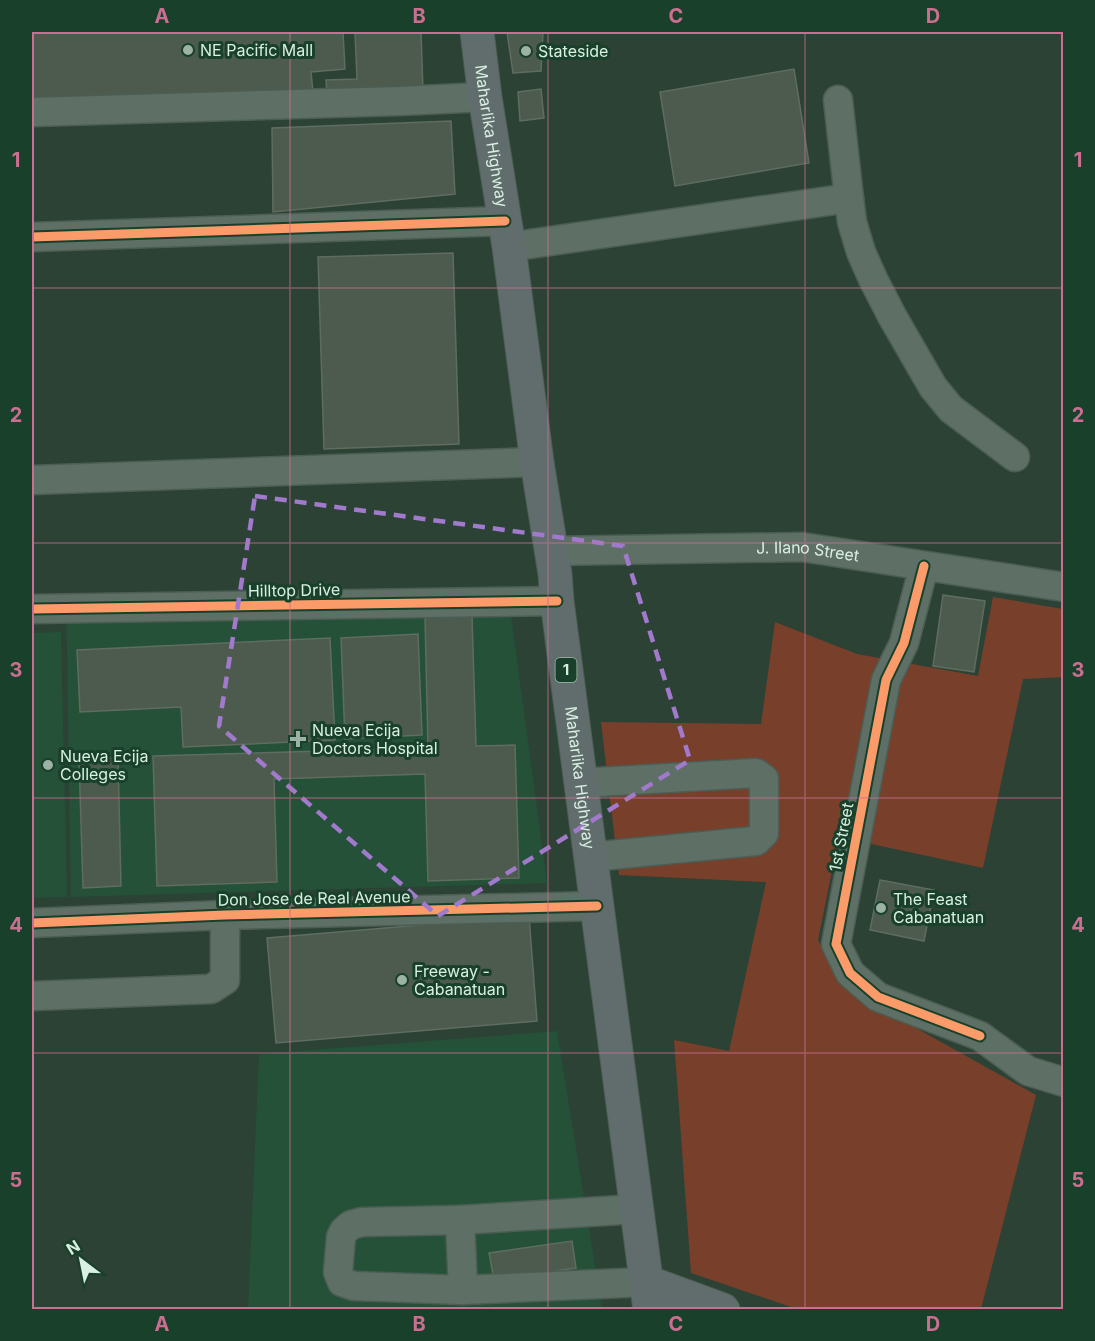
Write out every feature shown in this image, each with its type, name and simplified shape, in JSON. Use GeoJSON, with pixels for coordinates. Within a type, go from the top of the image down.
{"type":"FeatureCollection","features":[{"type":"Feature","properties":{"kind":"main road","name":"Maharlika Highway"},"geometry":{"type":"LineString","coordinates":[[477,32],[537,462],[555,574],[580,783],[649,1296]]}},
{"type":"Feature","properties":{"kind":"main road"},"geometry":{"type":"LineString","coordinates":[[649,1296],[723,1310]]}},
{"type":"Feature","properties":{"kind":"street"},"geometry":{"type":"LineString","coordinates":[[32,112],[485,97]]}},
{"type":"Feature","properties":{"kind":"street"},"geometry":{"type":"LineString","coordinates":[[838,100],[852,222],[861,252],[873,279],[933,387],[951,409],[1015,458]]}},
{"type":"Feature","properties":{"kind":"street"},"geometry":{"type":"LineString","coordinates":[[32,237],[507,234],[849,198]]}},
{"type":"Feature","properties":{"kind":"street"},"geometry":{"type":"LineString","coordinates":[[32,480],[537,462]]}},
{"type":"Feature","properties":{"kind":"street","name":"J. Ilano Street"},"geometry":{"type":"LineString","coordinates":[[550,551],[801,548],[1064,587]]}},
{"type":"Feature","properties":{"kind":"street","name":"1st Street"},"geometry":{"type":"LineString","coordinates":[[924,566],[904,643],[886,680],[836,944],[850,973],[878,997],[980,1036],[1028,1071],[1064,1082]]}},
{"type":"Feature","properties":{"kind":"street","name":"Hilltop Drive"},"geometry":{"type":"LineString","coordinates":[[32,609],[557,601]]}},
{"type":"Feature","properties":{"kind":"street"},"geometry":{"type":"LineString","coordinates":[[580,783],[756,773],[764,779],[764,833],[756,841],[590,857]]}},
{"type":"Feature","properties":{"kind":"street","name":"Don Jose de Real Avenue"},"geometry":{"type":"LineString","coordinates":[[32,923],[225,915],[597,906]]}},
{"type":"Feature","properties":{"kind":"street"},"geometry":{"type":"LineString","coordinates":[[32,996],[211,989],[225,980],[225,915]]}},
{"type":"Feature","properties":{"kind":"street"},"geometry":{"type":"LineString","coordinates":[[637,1209],[460,1220],[362,1222],[351,1225],[340,1237],[338,1272],[342,1282],[354,1286],[649,1296]]}},
{"type":"Feature","properties":{"kind":"street"},"geometry":{"type":"LineString","coordinates":[[460,1220],[463,1290]]}},
{"type":"Feature","properties":{"kind":"highlighted area"},"geometry":{"type":"Polygon","coordinates":[[[255,496],[623,546],[690,760],[438,916],[219,726],[255,496]]]}},
{"type":"Feature","properties":{"kind":"shaded area","name":"Nueva Ecija Doctors Hospital"},"geometry":{"type":"Polygon","coordinates":[[[507,586],[547,883],[71,897],[66,595],[507,586]]]}},
{"type":"Feature","properties":{"kind":"shaded area"},"geometry":{"type":"Polygon","coordinates":[[[993,597],[1063,609],[1063,677],[1023,679],[983,868],[839,837],[818,940],[839,977],[875,1005],[1036,1095],[981,1309],[797,1309],[691,1273],[674,1040],[729,1051],[766,882],[619,875],[601,722],[761,724],[775,622],[857,654],[978,676],[993,597]]]}},
{"type":"Feature","properties":{"kind":"shaded area","name":"Nueva Ecija Colleges"},"geometry":{"type":"Polygon","coordinates":[[[61,632],[67,897],[32,898],[32,633],[61,632]]]}},
{"type":"Feature","properties":{"kind":"shaded area"},"geometry":{"type":"Polygon","coordinates":[[[557,1031],[602,1309],[248,1310],[259,1054],[557,1031]]]}},
{"type":"Feature","properties":{"kind":"building","name":"NE Pacific Mall"},"geometry":{"type":"Polygon","coordinates":[[[32,32],[343,32],[345,69],[311,72],[313,92],[32,98],[32,32]]]}},
{"type":"Feature","properties":{"kind":"building"},"geometry":{"type":"Polygon","coordinates":[[[355,32],[421,32],[423,91],[327,95],[326,80],[357,79],[355,32]]]}},
{"type":"Feature","properties":{"kind":"building","name":"Stateside"},"geometry":{"type":"Polygon","coordinates":[[[507,32],[543,32],[541,71],[513,73],[507,32]]]}},
{"type":"Feature","properties":{"kind":"building"},"geometry":{"type":"Polygon","coordinates":[[[794,69],[809,163],[675,186],[660,92],[794,69]]]}},
{"type":"Feature","properties":{"kind":"building"},"geometry":{"type":"Polygon","coordinates":[[[541,89],[544,118],[520,121],[518,92],[541,89]]]}},
{"type":"Feature","properties":{"kind":"building"},"geometry":{"type":"Polygon","coordinates":[[[451,121],[455,194],[273,212],[272,128],[451,121]]]}},
{"type":"Feature","properties":{"kind":"building"},"geometry":{"type":"Polygon","coordinates":[[[453,253],[459,444],[324,449],[318,257],[453,253]]]}},
{"type":"Feature","properties":{"kind":"building"},"geometry":{"type":"Polygon","coordinates":[[[943,595],[985,601],[974,672],[933,666],[943,595]]]}},
{"type":"Feature","properties":{"kind":"building"},"geometry":{"type":"Polygon","coordinates":[[[472,616],[476,746],[515,745],[519,878],[428,881],[425,774],[274,779],[277,882],[157,886],[153,756],[428,748],[425,617],[472,616]]]}},
{"type":"Feature","properties":{"kind":"building"},"geometry":{"type":"Polygon","coordinates":[[[418,634],[422,735],[345,739],[341,638],[418,634]]]}},
{"type":"Feature","properties":{"kind":"building"},"geometry":{"type":"Polygon","coordinates":[[[330,638],[335,740],[183,747],[181,707],[80,712],[77,650],[330,638]]]}},
{"type":"Feature","properties":{"kind":"building"},"geometry":{"type":"Polygon","coordinates":[[[118,758],[121,886],[83,888],[79,759],[118,758]]]}},
{"type":"Feature","properties":{"kind":"building"},"geometry":{"type":"Polygon","coordinates":[[[880,880],[934,890],[924,941],[870,930],[880,880]]]}},
{"type":"Feature","properties":{"kind":"building","name":"Freeway - Cabanatuan"},"geometry":{"type":"Polygon","coordinates":[[[529,916],[537,1021],[276,1043],[267,938],[529,916]]]}},
{"type":"Feature","properties":{"kind":"building"},"geometry":{"type":"Polygon","coordinates":[[[572,1241],[576,1268],[494,1280],[489,1253],[572,1241]]]}},
{"type":"Feature","properties":{"kind":"cycle path"},"geometry":{"type":"LineString","coordinates":[[32,237],[505,221]]}},
{"type":"Feature","properties":{"kind":"cycle path"},"geometry":{"type":"LineString","coordinates":[[924,566],[904,643],[886,680],[836,944],[850,973],[878,997],[980,1036]]}},
{"type":"Feature","properties":{"kind":"cycle path"},"geometry":{"type":"LineString","coordinates":[[32,609],[557,601]]}},
{"type":"Feature","properties":{"kind":"cycle path"},"geometry":{"type":"LineString","coordinates":[[32,923],[225,915],[597,906]]}},
{"type":"Feature","properties":{"kind":"place","name":"NE Pacific Mall"},"geometry":{"type":"Point","coordinates":[188,50]}},
{"type":"Feature","properties":{"kind":"place","name":"Stateside"},"geometry":{"type":"Point","coordinates":[526,51]}},
{"type":"Feature","properties":{"kind":"place","name":"Nueva Ecija Doctors Hospital"},"geometry":{"type":"Point","coordinates":[298,739]}},
{"type":"Feature","properties":{"kind":"place","name":"Nueva Ecija Colleges"},"geometry":{"type":"Point","coordinates":[48,765]}},
{"type":"Feature","properties":{"kind":"place","name":"The Feast Cabanatuan"},"geometry":{"type":"Point","coordinates":[881,908]}},
{"type":"Feature","properties":{"kind":"place","name":"Freeway - Cabanatuan"},"geometry":{"type":"Point","coordinates":[402,980]}}]}
